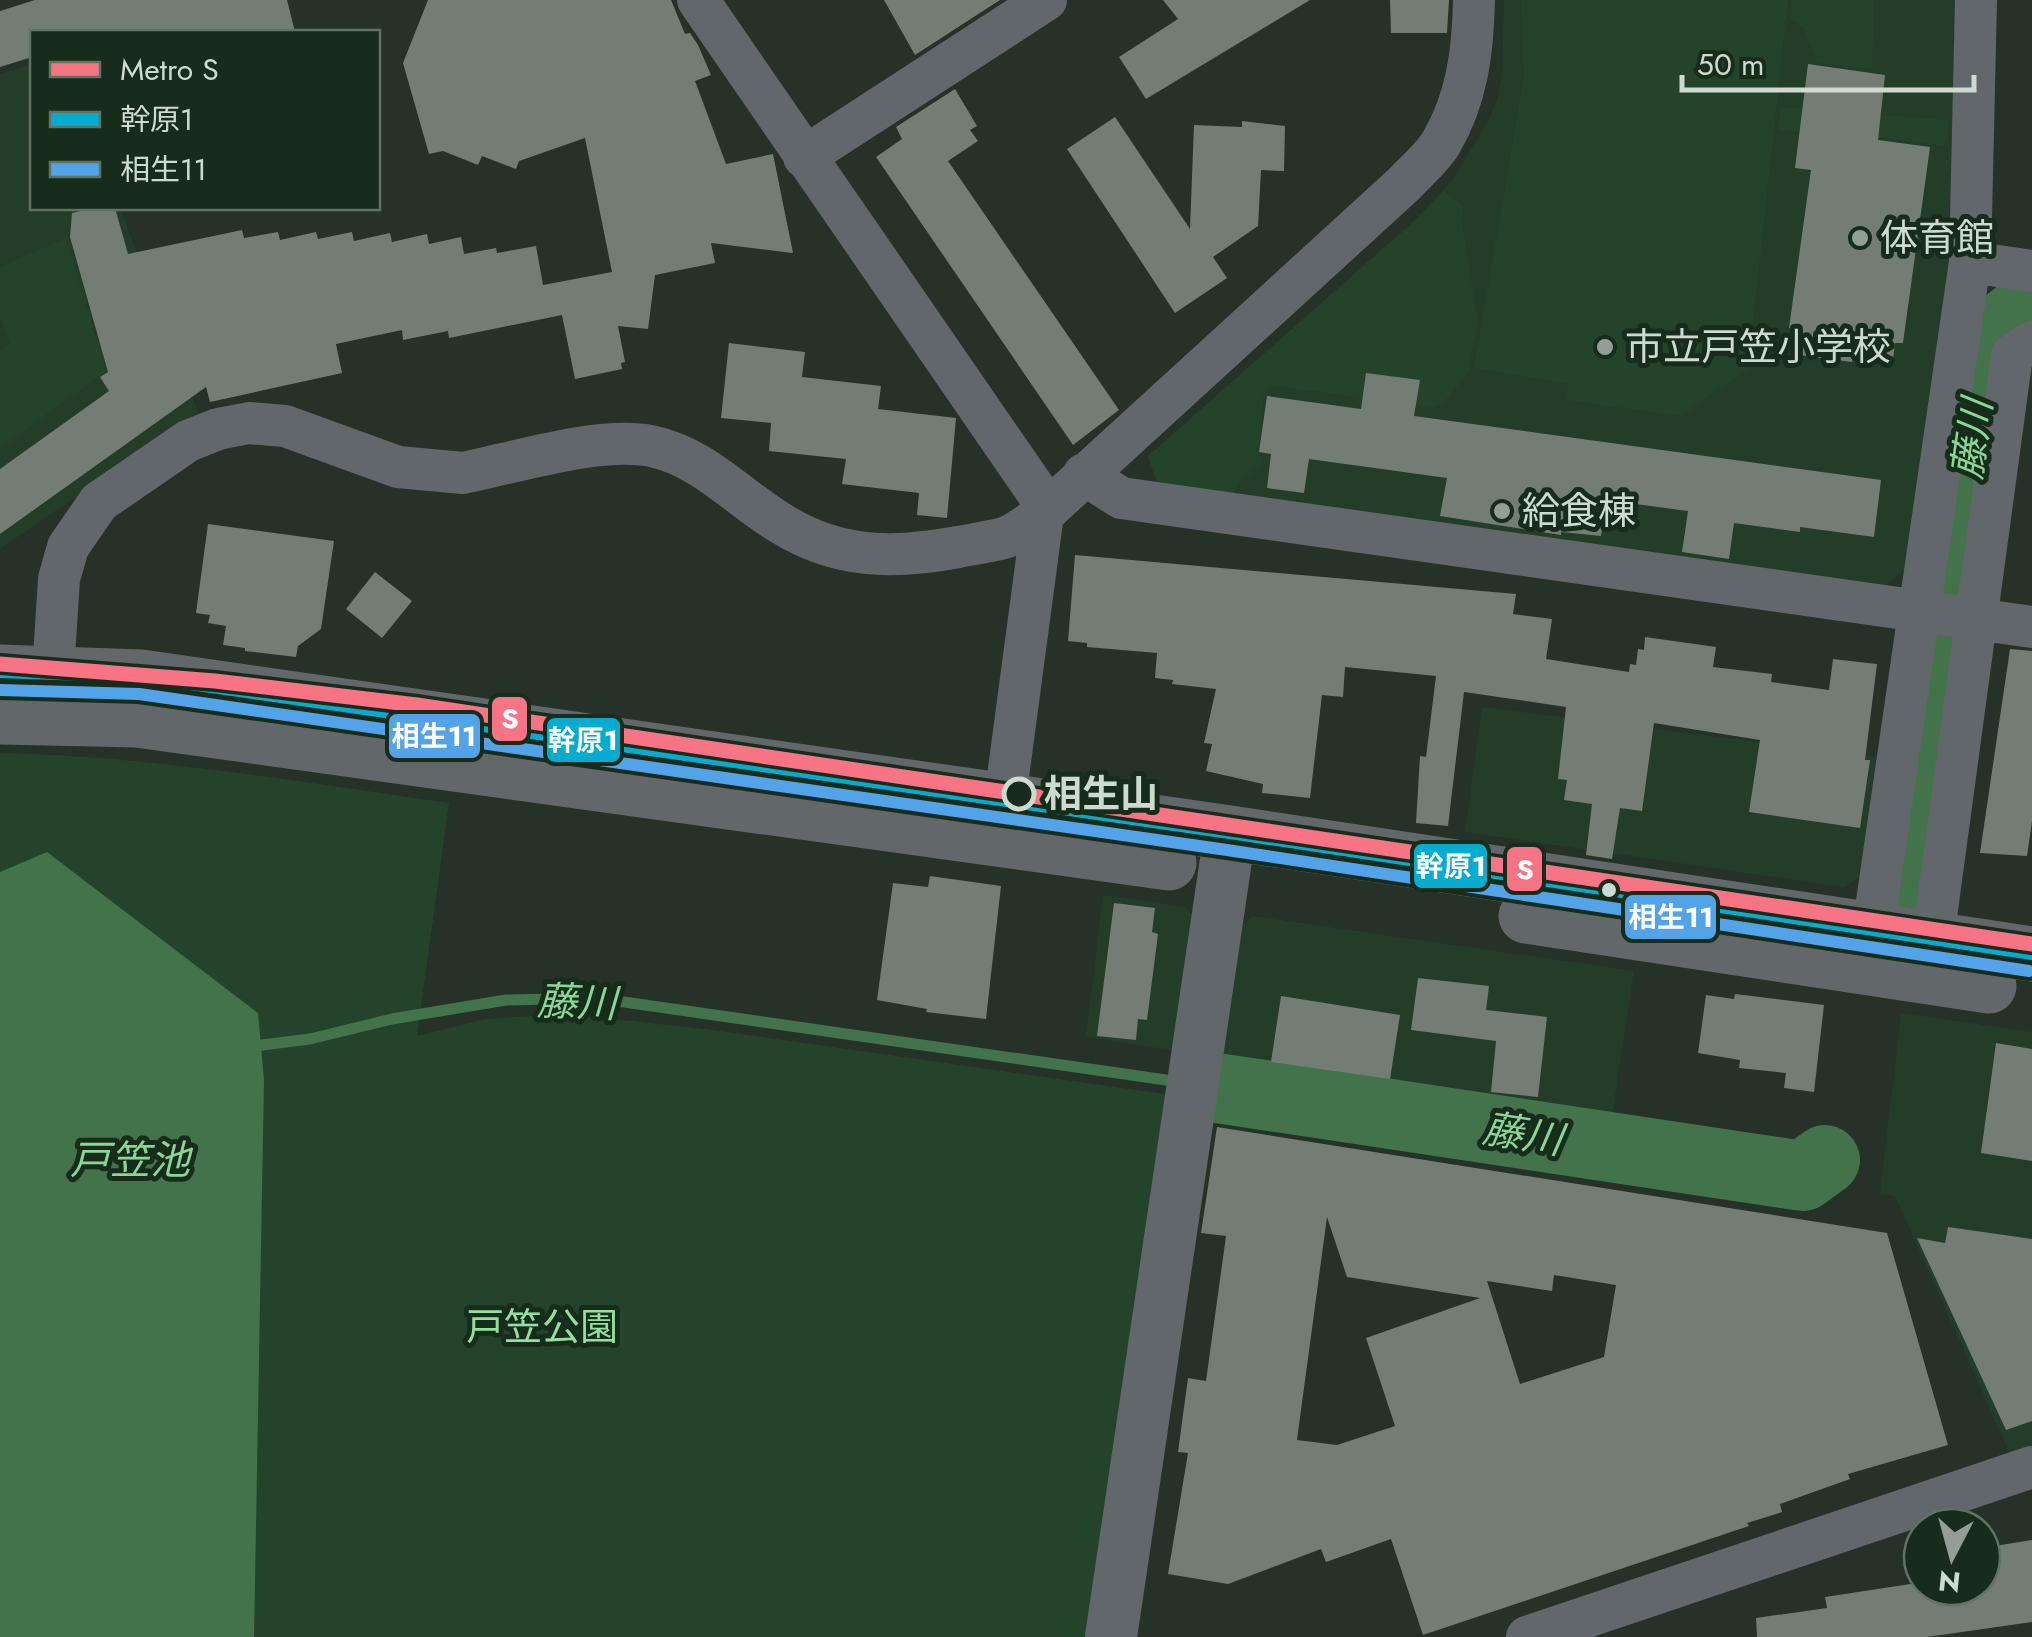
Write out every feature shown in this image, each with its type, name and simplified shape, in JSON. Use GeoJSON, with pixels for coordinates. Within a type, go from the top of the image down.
{"type":"FeatureCollection","features":[{"type":"Feature","properties":{"kind":"main road"},"geometry":{"type":"LineString","coordinates":[[26,672],[141,677],[1002,820],[1228,852],[1873,929],[2032,954]]}},
{"type":"Feature","properties":{"kind":"main road"},"geometry":{"type":"LineString","coordinates":[[0,717],[137,720],[1002,820]]}},
{"type":"Feature","properties":{"kind":"main road"},"geometry":{"type":"LineString","coordinates":[[1228,852],[2032,992]]}},
{"type":"Feature","properties":{"kind":"street"},"geometry":{"type":"LineString","coordinates":[[698,0],[1045,511],[1002,820]]}},
{"type":"Feature","properties":{"kind":"street"},"geometry":{"type":"LineString","coordinates":[[26,672],[68,547],[99,502],[188,441],[218,429],[249,423],[285,426],[398,467],[463,473],[616,442],[652,446],[678,454],[716,475],[782,525],[839,550],[875,556],[912,556],[1006,537],[1045,511],[1404,184],[1439,147],[1463,99],[1473,43],[1474,0]]}},
{"type":"Feature","properties":{"kind":"street"},"geometry":{"type":"LineString","coordinates":[[1933,939],[1946,614],[1970,262],[1976,0]]}},
{"type":"Feature","properties":{"kind":"street"},"geometry":{"type":"LineString","coordinates":[[804,157],[1027,5]]}},
{"type":"Feature","properties":{"kind":"street"},"geometry":{"type":"LineString","coordinates":[[1970,262],[2032,271]]}},
{"type":"Feature","properties":{"kind":"street"},"geometry":{"type":"LineString","coordinates":[[1873,929],[1946,614],[2012,355],[2032,342]]}},
{"type":"Feature","properties":{"kind":"street"},"geometry":{"type":"LineString","coordinates":[[1084,474],[1121,498],[2032,627]]}},
{"type":"Feature","properties":{"kind":"street"},"geometry":{"type":"LineString","coordinates":[[1111,1637],[1228,852]]}},
{"type":"Feature","properties":{"kind":"street"},"geometry":{"type":"LineString","coordinates":[[1527,1637],[2032,1467]]}},
{"type":"Feature","properties":{"kind":"shaded area","name":"市立戸笠小学校"},"geometry":{"type":"Polygon","coordinates":[[[1504,0],[1957,0],[1951,265],[1905,570],[1885,585],[1158,486],[1148,456],[1412,223],[1452,181],[1497,100],[1502,75],[1504,0]]]}},
{"type":"Feature","properties":{"kind":"shaded area"},"geometry":{"type":"Polygon","coordinates":[[[30,65],[30,210],[121,210],[201,419],[0,549],[0,74],[30,65]]]}},
{"type":"Feature","properties":{"kind":"shaded area"},"geometry":{"type":"Polygon","coordinates":[[[1482,707],[1876,757],[1860,877],[1844,887],[1465,832],[1482,707]]]}},
{"type":"Feature","properties":{"kind":"shaded area"},"geometry":{"type":"Polygon","coordinates":[[[1103,895],[1185,907],[1195,918],[1177,1051],[1086,1037],[1103,895]]]}},
{"type":"Feature","properties":{"kind":"shaded area"},"geometry":{"type":"Polygon","coordinates":[[[1253,916],[1634,971],[1612,1116],[1220,1060],[1236,930],[1253,916]]]}},
{"type":"Feature","properties":{"kind":"shaded area"},"geometry":{"type":"Polygon","coordinates":[[[1901,1013],[2032,1032],[2032,1455],[2013,1461],[1895,1196],[1880,1194],[1901,1013]]]}},
{"type":"Feature","properties":{"kind":"green space"},"geometry":{"type":"Polygon","coordinates":[[[1521,0],[1788,0],[1748,368],[1681,416],[1566,400],[1569,384],[1474,368],[1524,77],[1521,0]]]}},
{"type":"Feature","properties":{"kind":"green space"},"geometry":{"type":"Polygon","coordinates":[[[1792,0],[1874,0],[1872,69],[1817,63],[1804,28],[1790,20],[1792,0]]]}},
{"type":"Feature","properties":{"kind":"green space"},"geometry":{"type":"Polygon","coordinates":[[[1780,107],[1948,120],[1948,146],[1805,128],[1795,132],[1779,129],[1780,107]]]}},
{"type":"Feature","properties":{"kind":"green space"},"geometry":{"type":"Polygon","coordinates":[[[1444,190],[1463,207],[1462,223],[1478,324],[1468,373],[1444,402],[1434,407],[1275,386],[1264,393],[1258,453],[1263,462],[1239,483],[1233,495],[1158,486],[1148,456],[1412,223],[1444,190]]]}},
{"type":"Feature","properties":{"kind":"green space"},"geometry":{"type":"Polygon","coordinates":[[[66,238],[106,371],[0,449],[0,349],[10,345],[0,316],[0,267],[66,238]]]}},
{"type":"Feature","properties":{"kind":"green space","name":"戸笠公園"},"geometry":{"type":"Polygon","coordinates":[[[0,753],[169,765],[449,803],[417,1036],[486,1019],[546,1015],[632,1021],[1165,1094],[1089,1637],[0,1637],[0,753]]]}},
{"type":"Feature","properties":{"kind":"water","name":"戸笠池"},"geometry":{"type":"Polygon","coordinates":[[[47,852],[258,1013],[264,1080],[254,1637],[0,1637],[0,872],[47,852]]]}},
{"type":"Feature","properties":{"kind":"building"},"geometry":{"type":"Polygon","coordinates":[[[35,0],[287,0],[294,30],[30,30],[30,58],[0,67],[0,11],[35,0]]]}},
{"type":"Feature","properties":{"kind":"building"},"geometry":{"type":"Polygon","coordinates":[[[428,0],[671,0],[685,34],[690,33],[698,45],[711,75],[695,81],[726,164],[773,154],[793,253],[711,243],[715,263],[655,275],[648,329],[618,326],[625,362],[621,363],[622,369],[575,379],[562,315],[449,338],[448,331],[403,340],[402,330],[336,344],[342,373],[210,402],[206,387],[0,534],[0,469],[109,391],[100,377],[108,372],[70,237],[72,213],[116,210],[128,254],[242,230],[244,238],[278,232],[280,240],[316,232],[318,239],[352,232],[354,241],[390,233],[392,242],[427,234],[429,244],[461,237],[464,254],[536,246],[543,285],[612,272],[585,138],[519,161],[516,169],[482,156],[478,165],[443,151],[429,154],[403,63],[428,0]]]}},
{"type":"Feature","properties":{"kind":"building"},"geometry":{"type":"Polygon","coordinates":[[[884,0],[1000,0],[915,55],[884,0]]]}},
{"type":"Feature","properties":{"kind":"building"},"geometry":{"type":"Polygon","coordinates":[[[1163,0],[1310,0],[1146,99],[1119,57],[1178,19],[1163,0]]]}},
{"type":"Feature","properties":{"kind":"building"},"geometry":{"type":"Polygon","coordinates":[[[1390,0],[1449,0],[1447,33],[1391,33],[1390,0]]]}},
{"type":"Feature","properties":{"kind":"building","name":"体育館"},"geometry":{"type":"Polygon","coordinates":[[[1808,64],[1885,75],[1878,140],[1930,147],[1903,343],[1895,343],[1893,360],[1854,355],[1852,362],[1791,354],[1794,329],[1789,328],[1811,170],[1795,168],[1808,64]]]}},
{"type":"Feature","properties":{"kind":"building"},"geometry":{"type":"Polygon","coordinates":[[[955,89],[977,126],[970,130],[978,141],[948,161],[1119,410],[1073,445],[876,157],[902,139],[896,127],[955,89]]]}},
{"type":"Feature","properties":{"kind":"building"},"geometry":{"type":"Polygon","coordinates":[[[1115,117],[1190,229],[1194,125],[1242,127],[1242,121],[1285,126],[1284,171],[1261,170],[1258,226],[1213,257],[1227,278],[1175,313],[1067,149],[1115,117]]]}},
{"type":"Feature","properties":{"kind":"building"},"geometry":{"type":"Polygon","coordinates":[[[729,343],[805,352],[802,377],[881,386],[878,409],[956,418],[947,518],[917,515],[919,493],[842,484],[846,459],[769,451],[771,423],[721,418],[729,343]]]}},
{"type":"Feature","properties":{"kind":"building"},"geometry":{"type":"Polygon","coordinates":[[[1366,373],[1420,380],[1414,416],[1881,480],[1874,537],[1734,523],[1729,559],[1682,552],[1688,511],[1606,500],[1601,536],[1561,535],[1440,516],[1447,478],[1309,459],[1304,493],[1267,488],[1271,454],[1259,452],[1267,396],[1361,409],[1366,373]]]}},
{"type":"Feature","properties":{"kind":"building"},"geometry":{"type":"Polygon","coordinates":[[[208,524],[334,541],[321,629],[298,646],[296,657],[223,645],[226,626],[208,623],[210,615],[196,613],[208,524]]]}},
{"type":"Feature","properties":{"kind":"building"},"geometry":{"type":"Polygon","coordinates":[[[1075,555],[1516,594],[1513,614],[1552,619],[1546,659],[1629,672],[1630,664],[1636,665],[1638,649],[1644,650],[1645,637],[1716,647],[1713,667],[1772,674],[1771,682],[1829,690],[1833,659],[1877,664],[1860,828],[1749,812],[1760,740],[1654,723],[1642,811],[1620,808],[1612,859],[1586,855],[1592,804],[1564,800],[1567,780],[1558,779],[1566,707],[1464,692],[1448,826],[1416,823],[1420,756],[1426,757],[1436,676],[1345,667],[1343,697],[1322,695],[1310,798],[1262,793],[1263,784],[1206,771],[1212,744],[1204,743],[1216,689],[1155,678],[1157,653],[1087,647],[1087,643],[1068,641],[1075,555]]]}},
{"type":"Feature","properties":{"kind":"building"},"geometry":{"type":"Polygon","coordinates":[[[375,572],[412,601],[382,638],[346,609],[375,572]]]}},
{"type":"Feature","properties":{"kind":"building"},"geometry":{"type":"Polygon","coordinates":[[[2010,649],[2032,651],[2032,821],[2027,856],[1980,853],[2010,649]]]}},
{"type":"Feature","properties":{"kind":"building"},"geometry":{"type":"Polygon","coordinates":[[[930,876],[1001,886],[986,1019],[926,1012],[927,1009],[877,1000],[893,883],[928,887],[930,876]]]}},
{"type":"Feature","properties":{"kind":"building"},"geometry":{"type":"Polygon","coordinates":[[[1114,903],[1155,908],[1152,932],[1158,934],[1147,1020],[1138,1019],[1136,1040],[1097,1036],[1114,903]]]}},
{"type":"Feature","properties":{"kind":"building"},"geometry":{"type":"Polygon","coordinates":[[[1418,978],[1489,986],[1486,1010],[1547,1017],[1538,1097],[1491,1092],[1496,1041],[1411,1030],[1418,978]]]}},
{"type":"Feature","properties":{"kind":"building"},"geometry":{"type":"Polygon","coordinates":[[[1735,994],[1824,1005],[1814,1092],[1784,1088],[1786,1073],[1739,1068],[1740,1060],[1698,1053],[1706,995],[1734,999],[1735,994]]]}},
{"type":"Feature","properties":{"kind":"building"},"geometry":{"type":"Polygon","coordinates":[[[1281,996],[1400,1015],[1390,1079],[1271,1062],[1281,996]]]}},
{"type":"Feature","properties":{"kind":"building"},"geometry":{"type":"Polygon","coordinates":[[[1996,1043],[2032,1049],[2032,1161],[1981,1153],[1996,1043]]]}},
{"type":"Feature","properties":{"kind":"building"},"geometry":{"type":"Polygon","coordinates":[[[1217,1127],[1887,1233],[1948,1445],[1848,1474],[1850,1479],[1780,1504],[1782,1512],[1747,1523],[1749,1526],[1423,1635],[1391,1539],[1326,1562],[1321,1549],[1228,1584],[1168,1574],[1188,1453],[1178,1452],[1188,1378],[1206,1381],[1226,1236],[1201,1233],[1217,1127]],[[1327,1217],[1297,1440],[1337,1445],[1395,1426],[1366,1338],[1480,1298],[1347,1277],[1327,1217]],[[1554,1275],[1552,1291],[1487,1281],[1520,1384],[1604,1357],[1616,1285],[1554,1275]]]}},
{"type":"Feature","properties":{"kind":"building"},"geometry":{"type":"Polygon","coordinates":[[[1948,1227],[2032,1239],[2032,1421],[2006,1430],[1917,1238],[1945,1243],[1948,1227]]]}},
{"type":"Feature","properties":{"kind":"building"},"geometry":{"type":"Polygon","coordinates":[[[2032,1540],[2032,1622],[1927,1637],[1757,1637],[1756,1618],[1827,1608],[1825,1597],[1902,1585],[1902,1607],[2002,1607],[2002,1545],[2032,1540]]]}},
{"type":"Feature","properties":{"kind":"waterway","name":"藤川"},"geometry":{"type":"LineString","coordinates":[[1906,893],[1986,339],[2032,304]]}},
{"type":"Feature","properties":{"kind":"waterway","name":"藤川"},"geometry":{"type":"LineString","coordinates":[[246,1050],[506,1000],[596,998],[1166,1080]]}},
{"type":"Feature","properties":{"kind":"waterway","name":"藤川"},"geometry":{"type":"LineString","coordinates":[[1217,1088],[1803,1176],[1825,1160]]}},
{"type":"Feature","properties":{"kind":"metro line","name":"S"},"geometry":{"type":"LineString","coordinates":[[0,664],[215,681],[417,705],[2032,944]]}},
{"type":"Feature","properties":{"kind":"transit line","name":"幹原1"},"geometry":{"type":"LineString","coordinates":[[0,672],[141,677],[1230,833],[2032,954]]}},
{"type":"Feature","properties":{"kind":"transit line","name":"相生11"},"geometry":{"type":"LineString","coordinates":[[0,690],[139,694],[1227,850],[2029,971]]}},
{"type":"Feature","properties":{"kind":"place","name":"体育館"},"geometry":{"type":"Point","coordinates":[1860,238]}},
{"type":"Feature","properties":{"kind":"place","name":"市立戸笠小学校"},"geometry":{"type":"Point","coordinates":[1605,347]}},
{"type":"Feature","properties":{"kind":"place","name":"給食棟"},"geometry":{"type":"Point","coordinates":[1502,511]}},
{"type":"Feature","properties":{"kind":"place","name":"相生山"},"geometry":{"type":"Point","coordinates":[1019,794]}}]}
